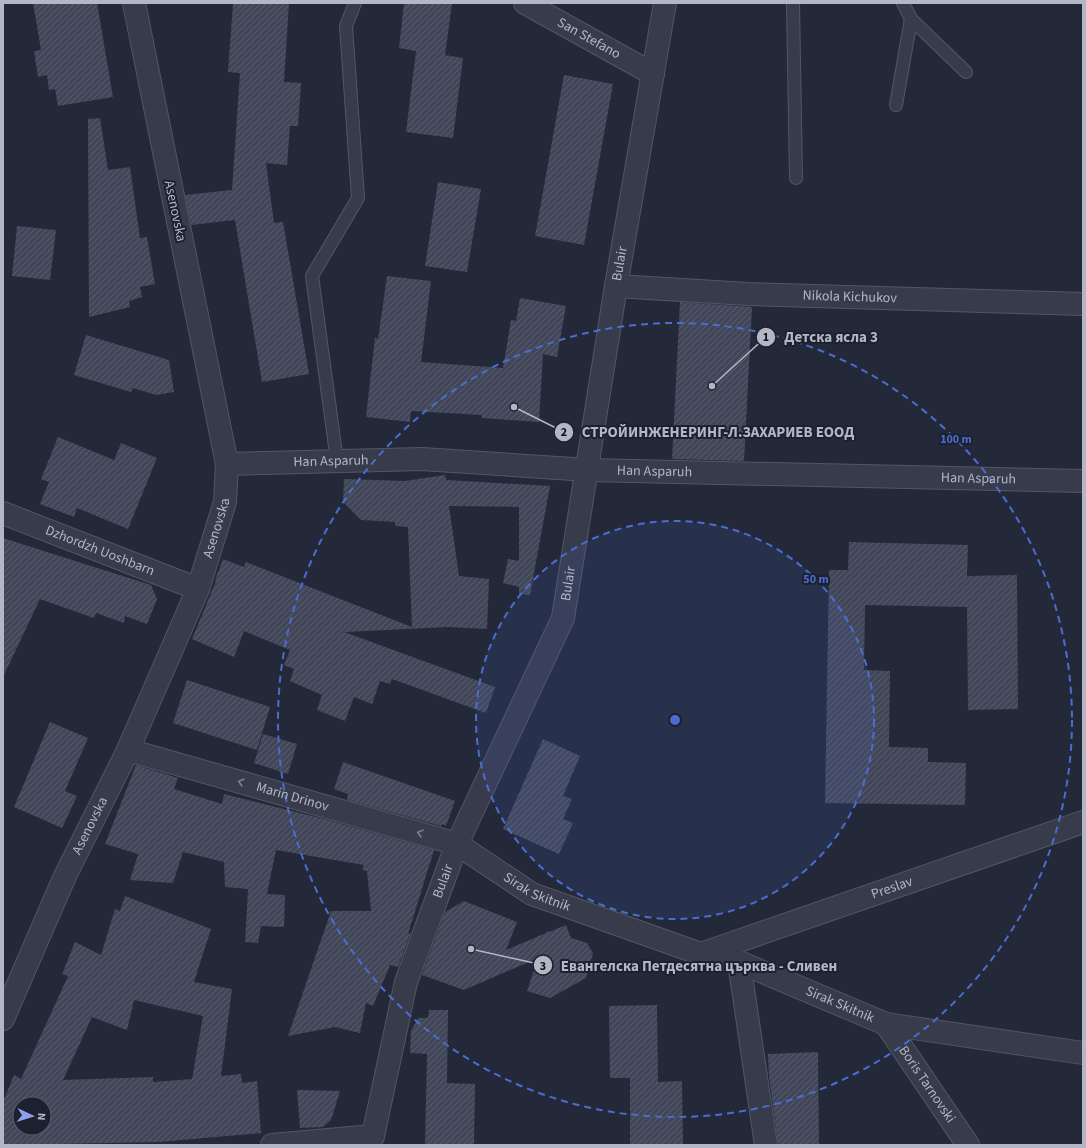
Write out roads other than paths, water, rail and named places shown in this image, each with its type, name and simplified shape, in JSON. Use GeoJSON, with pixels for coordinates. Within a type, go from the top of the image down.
{"type":"FeatureCollection","features":[{"type":"Feature","properties":{"kind":"street","name":"Asenovska"},"geometry":{"type":"LineString","coordinates":[[3,1019],[65,876],[128,750],[198,589],[225,502],[227,464],[134,3]]}},
{"type":"Feature","properties":{"kind":"street","name":"San Stefano"},"geometry":{"type":"LineString","coordinates":[[525,3],[653,74]]}},
{"type":"Feature","properties":{"kind":"street","name":"Bulair"},"geometry":{"type":"LineString","coordinates":[[374,1140],[406,982],[457,844],[563,618],[588,470],[616,286],[665,3]]}},
{"type":"Feature","properties":{"kind":"street","name":"Nikola Kichukov"},"geometry":{"type":"LineString","coordinates":[[616,286],[748,294],[1083,304]]}},
{"type":"Feature","properties":{"kind":"street","name":"Han Asparuh"},"geometry":{"type":"LineString","coordinates":[[227,464],[422,459],[588,470],[1083,480]]}},
{"type":"Feature","properties":{"kind":"street","name":"Dzhordzh Uoshbarn"},"geometry":{"type":"LineString","coordinates":[[3,513],[198,589]]}},
{"type":"Feature","properties":{"kind":"street","name":"Marin Drinov"},"geometry":{"type":"LineString","coordinates":[[128,750],[457,844]]}},
{"type":"Feature","properties":{"kind":"street","name":"Preslav"},"geometry":{"type":"LineString","coordinates":[[701,954],[1083,822]]}},
{"type":"Feature","properties":{"kind":"street","name":"Sirak Skitnik"},"geometry":{"type":"LineString","coordinates":[[457,844],[532,894],[701,954],[739,962],[886,1024],[1083,1054]]}},
{"type":"Feature","properties":{"kind":"street"},"geometry":{"type":"LineString","coordinates":[[739,962],[766,1145]]}},
{"type":"Feature","properties":{"kind":"street","name":"Boris Tarnovski"},"geometry":{"type":"LineString","coordinates":[[886,1024],[968,1145]]}},
{"type":"Feature","properties":{"kind":"street"},"geometry":{"type":"LineString","coordinates":[[272,1145],[374,1140]]}},
{"type":"Feature","properties":{"kind":"lane"},"geometry":{"type":"LineString","coordinates":[[337,461],[312,276],[358,198],[346,26],[354,3]]}},
{"type":"Feature","properties":{"kind":"lane"},"geometry":{"type":"LineString","coordinates":[[793,3],[796,178]]}},
{"type":"Feature","properties":{"kind":"lane"},"geometry":{"type":"LineString","coordinates":[[902,3],[911,19],[966,72]]}},
{"type":"Feature","properties":{"kind":"lane"},"geometry":{"type":"LineString","coordinates":[[896,105],[911,19]]}},
{"type":"Feature","properties":{"kind":"place","name":"Детска ясла 3"},"geometry":{"type":"Point","coordinates":[712,386]}},
{"type":"Feature","properties":{"kind":"place","name":"СТРОЙИНЖЕНЕРИНГ-Л.ЗАХАРИЕВ ЕООД"},"geometry":{"type":"Point","coordinates":[514,407]}},
{"type":"Feature","properties":{"kind":"place","name":"Евангелска Петдесятна църква - Сливен"},"geometry":{"type":"Point","coordinates":[471,949]}}]}
